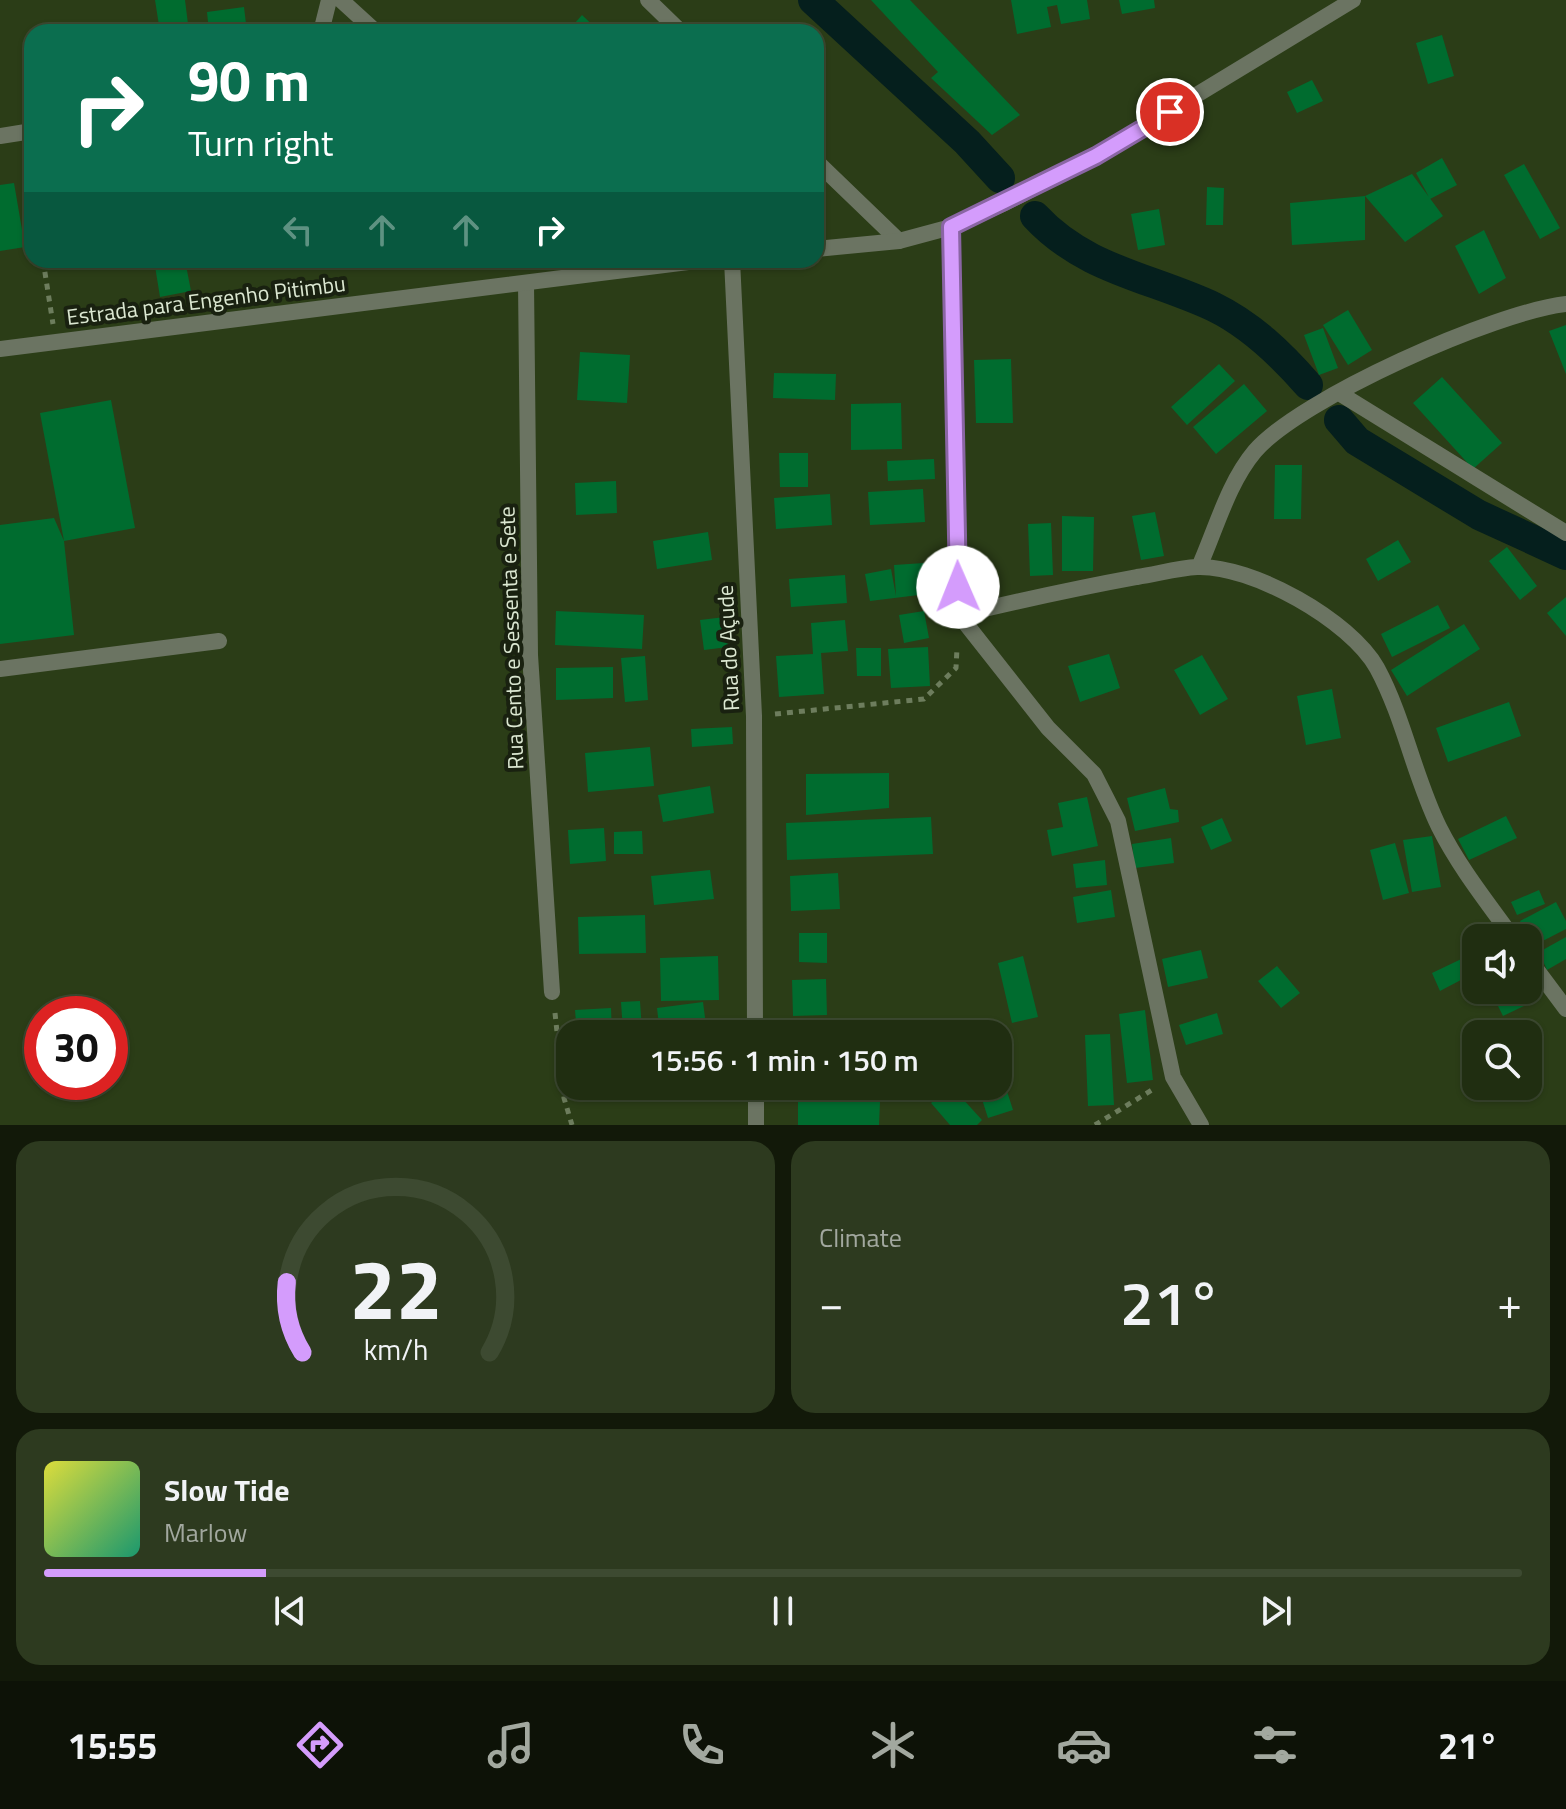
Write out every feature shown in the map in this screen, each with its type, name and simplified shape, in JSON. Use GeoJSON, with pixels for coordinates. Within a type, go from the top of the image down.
{"type":"FeatureCollection","features":[{"type":"Feature","properties":{"kind":"street"},"geometry":{"type":"LineString","coordinates":[[323,24],[329,0]]}},
{"type":"Feature","properties":{"kind":"street"},"geometry":{"type":"LineString","coordinates":[[341,0],[367,24]]}},
{"type":"Feature","properties":{"kind":"street"},"geometry":{"type":"LineString","coordinates":[[648,0],[673,24]]}},
{"type":"Feature","properties":{"kind":"street"},"geometry":{"type":"LineString","coordinates":[[824,248],[899,241],[951,227],[1096,156],[1353,0]]}},
{"type":"Feature","properties":{"kind":"street"},"geometry":{"type":"LineString","coordinates":[[0,136],[24,133]]}},
{"type":"Feature","properties":{"kind":"street"},"geometry":{"type":"LineString","coordinates":[[824,169],[899,241]]}},
{"type":"Feature","properties":{"kind":"street"},"geometry":{"type":"LineString","coordinates":[[951,227],[959,615],[1048,728],[1094,774],[1109,798],[1118,821],[1173,1077],[1201,1125]]}},
{"type":"Feature","properties":{"kind":"street","name":"Estrada para Engenho Pitimbu"},"geometry":{"type":"LineString","coordinates":[[0,349],[642,268]]}},
{"type":"Feature","properties":{"kind":"street","name":"Rua do Açude"},"geometry":{"type":"LineString","coordinates":[[732,268],[754,716],[755,1020]]}},
{"type":"Feature","properties":{"kind":"street","name":"Rua Cento e Sessenta e Sete"},"geometry":{"type":"LineString","coordinates":[[526,283],[530,655],[552,992]]}},
{"type":"Feature","properties":{"kind":"street"},"geometry":{"type":"LineString","coordinates":[[1199,567],[1242,469],[1271,435],[1339,393],[1478,326],[1511,314],[1566,304]]}},
{"type":"Feature","properties":{"kind":"street"},"geometry":{"type":"LineString","coordinates":[[1339,393],[1566,533]]}},
{"type":"Feature","properties":{"kind":"street"},"geometry":{"type":"LineString","coordinates":[[959,615],[1070,589],[1199,567],[1249,578],[1295,597],[1336,621],[1363,647],[1378,670],[1438,826],[1460,865],[1503,924]]}},
{"type":"Feature","properties":{"kind":"street"},"geometry":{"type":"LineString","coordinates":[[0,669],[219,641]]}},
{"type":"Feature","properties":{"kind":"street"},"geometry":{"type":"LineString","coordinates":[[1542,977],[1566,1009]]}},
{"type":"Feature","properties":{"kind":"street"},"geometry":{"type":"LineString","coordinates":[[756,1100],[756,1125]]}},
{"type":"Feature","properties":{"kind":"path"},"geometry":{"type":"LineString","coordinates":[[44,268],[56,341]]}},
{"type":"Feature","properties":{"kind":"path"},"geometry":{"type":"LineString","coordinates":[[754,716],[924,699],[956,668],[959,615]]}},
{"type":"Feature","properties":{"kind":"path"},"geometry":{"type":"LineString","coordinates":[[552,992],[564,1098],[572,1125]]}},
{"type":"Feature","properties":{"kind":"path"},"geometry":{"type":"LineString","coordinates":[[1095,1125],[1173,1077]]}},
{"type":"Feature","properties":{"kind":"building"},"geometry":{"type":"Polygon","coordinates":[[[155,0],[185,0],[188,24],[159,24],[155,0]]]}},
{"type":"Feature","properties":{"kind":"building"},"geometry":{"type":"Polygon","coordinates":[[[871,0],[910,0],[1020,115],[992,135],[931,78],[938,72],[871,0]]]}},
{"type":"Feature","properties":{"kind":"building"},"geometry":{"type":"Polygon","coordinates":[[[1011,0],[1087,0],[1090,19],[1061,24],[1057,5],[1047,7],[1051,27],[1017,34],[1011,0]]]}},
{"type":"Feature","properties":{"kind":"building"},"geometry":{"type":"Polygon","coordinates":[[[1119,0],[1154,0],[1155,8],[1122,14],[1119,0]]]}},
{"type":"Feature","properties":{"kind":"building"},"geometry":{"type":"Polygon","coordinates":[[[244,7],[246,24],[208,24],[207,12],[244,7]]]}},
{"type":"Feature","properties":{"kind":"building"},"geometry":{"type":"Polygon","coordinates":[[[582,15],[592,24],[574,24],[582,15]]]}},
{"type":"Feature","properties":{"kind":"building"},"geometry":{"type":"Polygon","coordinates":[[[1442,35],[1454,76],[1428,84],[1416,43],[1442,35]]]}},
{"type":"Feature","properties":{"kind":"building"},"geometry":{"type":"Polygon","coordinates":[[[1312,80],[1323,101],[1297,113],[1287,92],[1312,80]]]}},
{"type":"Feature","properties":{"kind":"building"},"geometry":{"type":"Polygon","coordinates":[[[1442,158],[1457,185],[1430,199],[1416,173],[1442,158]]]}},
{"type":"Feature","properties":{"kind":"building"},"geometry":{"type":"Polygon","coordinates":[[[1524,164],[1560,228],[1540,239],[1504,175],[1524,164]]]}},
{"type":"Feature","properties":{"kind":"building"},"geometry":{"type":"Polygon","coordinates":[[[1412,174],[1443,216],[1405,242],[1365,196],[1412,174]]]}},
{"type":"Feature","properties":{"kind":"building"},"geometry":{"type":"Polygon","coordinates":[[[14,183],[24,247],[0,251],[0,185],[14,183]]]}},
{"type":"Feature","properties":{"kind":"building"},"geometry":{"type":"Polygon","coordinates":[[[1207,187],[1224,188],[1223,225],[1206,225],[1207,187]]]}},
{"type":"Feature","properties":{"kind":"building"},"geometry":{"type":"Polygon","coordinates":[[[1365,196],[1365,240],[1292,245],[1290,203],[1365,196]]]}},
{"type":"Feature","properties":{"kind":"building"},"geometry":{"type":"Polygon","coordinates":[[[1159,209],[1165,245],[1138,250],[1131,214],[1159,209]]]}},
{"type":"Feature","properties":{"kind":"building"},"geometry":{"type":"Polygon","coordinates":[[[1484,230],[1506,278],[1479,294],[1455,246],[1484,230]]]}},
{"type":"Feature","properties":{"kind":"building"},"geometry":{"type":"Polygon","coordinates":[[[155,268],[187,268],[191,291],[160,297],[155,268]]]}},
{"type":"Feature","properties":{"kind":"building"},"geometry":{"type":"Polygon","coordinates":[[[1348,310],[1372,350],[1348,365],[1323,325],[1348,310]]]}},
{"type":"Feature","properties":{"kind":"building"},"geometry":{"type":"Polygon","coordinates":[[[1566,325],[1566,374],[1549,331],[1566,325]]]}},
{"type":"Feature","properties":{"kind":"building"},"geometry":{"type":"Polygon","coordinates":[[[1323,328],[1338,368],[1319,375],[1304,335],[1323,328]]]}},
{"type":"Feature","properties":{"kind":"building"},"geometry":{"type":"Polygon","coordinates":[[[580,352],[630,355],[627,403],[577,400],[580,352]]]}},
{"type":"Feature","properties":{"kind":"building"},"geometry":{"type":"Polygon","coordinates":[[[1011,359],[1013,423],[976,423],[974,360],[1011,359]]]}},
{"type":"Feature","properties":{"kind":"building"},"geometry":{"type":"Polygon","coordinates":[[[1219,364],[1235,381],[1187,425],[1171,407],[1219,364]]]}},
{"type":"Feature","properties":{"kind":"building"},"geometry":{"type":"Polygon","coordinates":[[[774,373],[836,374],[835,400],[773,398],[774,373]]]}},
{"type":"Feature","properties":{"kind":"building"},"geometry":{"type":"Polygon","coordinates":[[[1442,377],[1502,443],[1473,469],[1413,403],[1442,377]]]}},
{"type":"Feature","properties":{"kind":"building"},"geometry":{"type":"Polygon","coordinates":[[[1244,384],[1267,411],[1216,454],[1193,427],[1244,384]]]}},
{"type":"Feature","properties":{"kind":"building"},"geometry":{"type":"Polygon","coordinates":[[[111,400],[135,528],[64,541],[40,413],[111,400]]]}},
{"type":"Feature","properties":{"kind":"building"},"geometry":{"type":"Polygon","coordinates":[[[901,403],[902,449],[851,450],[851,404],[901,403]]]}},
{"type":"Feature","properties":{"kind":"building"},"geometry":{"type":"Polygon","coordinates":[[[779,453],[808,453],[808,487],[780,487],[779,453]]]}},
{"type":"Feature","properties":{"kind":"building"},"geometry":{"type":"Polygon","coordinates":[[[934,459],[935,479],[888,481],[887,461],[934,459]]]}},
{"type":"Feature","properties":{"kind":"building"},"geometry":{"type":"Polygon","coordinates":[[[1275,465],[1302,465],[1301,519],[1274,519],[1275,465]]]}},
{"type":"Feature","properties":{"kind":"building"},"geometry":{"type":"Polygon","coordinates":[[[616,481],[617,513],[576,515],[575,483],[616,481]]]}},
{"type":"Feature","properties":{"kind":"building"},"geometry":{"type":"Polygon","coordinates":[[[923,489],[925,522],[870,525],[868,492],[923,489]]]}},
{"type":"Feature","properties":{"kind":"building"},"geometry":{"type":"Polygon","coordinates":[[[830,494],[832,525],[776,529],[774,498],[830,494]]]}},
{"type":"Feature","properties":{"kind":"building"},"geometry":{"type":"Polygon","coordinates":[[[1155,512],[1164,556],[1141,560],[1132,516],[1155,512]]]}},
{"type":"Feature","properties":{"kind":"building"},"geometry":{"type":"Polygon","coordinates":[[[1062,516],[1094,517],[1093,571],[1062,571],[1062,516]]]}},
{"type":"Feature","properties":{"kind":"building"},"geometry":{"type":"Polygon","coordinates":[[[54,518],[64,541],[74,635],[0,644],[0,525],[54,518]]]}},
{"type":"Feature","properties":{"kind":"building"},"geometry":{"type":"Polygon","coordinates":[[[1051,523],[1053,575],[1030,576],[1028,524],[1051,523]]]}},
{"type":"Feature","properties":{"kind":"building"},"geometry":{"type":"Polygon","coordinates":[[[708,532],[712,560],[657,569],[653,541],[708,532]]]}},
{"type":"Feature","properties":{"kind":"building"},"geometry":{"type":"Polygon","coordinates":[[[1398,540],[1411,562],[1378,581],[1366,559],[1398,540]]]}},
{"type":"Feature","properties":{"kind":"building"},"geometry":{"type":"Polygon","coordinates":[[[1507,547],[1537,586],[1520,600],[1489,561],[1507,547]]]}},
{"type":"Feature","properties":{"kind":"building"},"geometry":{"type":"Polygon","coordinates":[[[924,563],[927,594],[870,601],[865,574],[891,569],[896,596],[894,565],[924,563]]]}},
{"type":"Feature","properties":{"kind":"building"},"geometry":{"type":"Polygon","coordinates":[[[845,575],[847,603],[791,607],[789,579],[845,575]]]}},
{"type":"Feature","properties":{"kind":"building"},"geometry":{"type":"Polygon","coordinates":[[[1566,597],[1566,636],[1547,613],[1566,597]]]}},
{"type":"Feature","properties":{"kind":"building"},"geometry":{"type":"Polygon","coordinates":[[[1438,605],[1450,628],[1392,657],[1381,634],[1438,605]]]}},
{"type":"Feature","properties":{"kind":"building"},"geometry":{"type":"Polygon","coordinates":[[[556,611],[644,615],[642,649],[555,645],[556,611]]]}},
{"type":"Feature","properties":{"kind":"building"},"geometry":{"type":"Polygon","coordinates":[[[924,611],[929,638],[904,643],[899,615],[924,611]]]}},
{"type":"Feature","properties":{"kind":"building"},"geometry":{"type":"Polygon","coordinates":[[[725,617],[728,647],[704,650],[700,620],[725,617]]]}},
{"type":"Feature","properties":{"kind":"building"},"geometry":{"type":"Polygon","coordinates":[[[845,620],[848,651],[821,653],[824,694],[779,697],[776,656],[813,654],[811,623],[845,620]]]}},
{"type":"Feature","properties":{"kind":"building"},"geometry":{"type":"Polygon","coordinates":[[[1464,624],[1480,649],[1407,696],[1391,670],[1464,624]]]}},
{"type":"Feature","properties":{"kind":"building"},"geometry":{"type":"Polygon","coordinates":[[[928,647],[930,686],[891,688],[888,649],[928,647]]]}},
{"type":"Feature","properties":{"kind":"building"},"geometry":{"type":"Polygon","coordinates":[[[856,648],[881,648],[881,676],[857,676],[856,648]]]}},
{"type":"Feature","properties":{"kind":"building"},"geometry":{"type":"Polygon","coordinates":[[[1109,654],[1120,688],[1080,702],[1068,666],[1109,654]]]}},
{"type":"Feature","properties":{"kind":"building"},"geometry":{"type":"Polygon","coordinates":[[[1202,655],[1228,699],[1200,715],[1174,670],[1202,655]]]}},
{"type":"Feature","properties":{"kind":"building"},"geometry":{"type":"Polygon","coordinates":[[[645,656],[648,700],[625,702],[621,658],[645,656]]]}},
{"type":"Feature","properties":{"kind":"building"},"geometry":{"type":"Polygon","coordinates":[[[613,667],[613,698],[556,700],[556,668],[613,667]]]}},
{"type":"Feature","properties":{"kind":"building"},"geometry":{"type":"Polygon","coordinates":[[[1332,689],[1341,738],[1306,745],[1297,696],[1332,689]]]}},
{"type":"Feature","properties":{"kind":"building"},"geometry":{"type":"Polygon","coordinates":[[[1509,702],[1521,736],[1448,762],[1436,728],[1509,702]]]}},
{"type":"Feature","properties":{"kind":"building"},"geometry":{"type":"Polygon","coordinates":[[[732,727],[733,744],[692,747],[691,729],[732,727]]]}},
{"type":"Feature","properties":{"kind":"building"},"geometry":{"type":"Polygon","coordinates":[[[650,747],[654,786],[588,792],[585,753],[650,747]]]}},
{"type":"Feature","properties":{"kind":"building"},"geometry":{"type":"Polygon","coordinates":[[[889,773],[889,808],[806,815],[806,774],[889,773]]]}},
{"type":"Feature","properties":{"kind":"building"},"geometry":{"type":"Polygon","coordinates":[[[710,786],[714,813],[663,822],[658,795],[710,786]]]}},
{"type":"Feature","properties":{"kind":"building"},"geometry":{"type":"Polygon","coordinates":[[[1165,788],[1170,809],[1178,810],[1179,822],[1135,831],[1127,798],[1165,788]]]}},
{"type":"Feature","properties":{"kind":"building"},"geometry":{"type":"Polygon","coordinates":[[[1087,797],[1098,846],[1052,856],[1047,830],[1063,827],[1058,803],[1087,797]]]}},
{"type":"Feature","properties":{"kind":"building"},"geometry":{"type":"Polygon","coordinates":[[[1506,816],[1517,838],[1469,860],[1458,839],[1506,816]]]}},
{"type":"Feature","properties":{"kind":"building"},"geometry":{"type":"Polygon","coordinates":[[[931,817],[933,854],[787,860],[786,823],[931,817]]]}},
{"type":"Feature","properties":{"kind":"building"},"geometry":{"type":"Polygon","coordinates":[[[1222,818],[1232,841],[1211,850],[1201,827],[1222,818]]]}},
{"type":"Feature","properties":{"kind":"building"},"geometry":{"type":"Polygon","coordinates":[[[604,828],[606,861],[570,864],[568,830],[604,828]]]}},
{"type":"Feature","properties":{"kind":"building"},"geometry":{"type":"Polygon","coordinates":[[[642,831],[643,854],[614,854],[614,832],[642,831]]]}},
{"type":"Feature","properties":{"kind":"building"},"geometry":{"type":"Polygon","coordinates":[[[1432,836],[1441,887],[1412,892],[1403,840],[1432,836]]]}},
{"type":"Feature","properties":{"kind":"building"},"geometry":{"type":"Polygon","coordinates":[[[1171,838],[1174,863],[1135,868],[1132,844],[1171,838]]]}},
{"type":"Feature","properties":{"kind":"building"},"geometry":{"type":"Polygon","coordinates":[[[1395,843],[1409,893],[1383,900],[1370,850],[1395,843]]]}},
{"type":"Feature","properties":{"kind":"building"},"geometry":{"type":"Polygon","coordinates":[[[1105,860],[1107,885],[1076,888],[1073,864],[1105,860]]]}},
{"type":"Feature","properties":{"kind":"building"},"geometry":{"type":"Polygon","coordinates":[[[710,870],[714,899],[654,905],[651,876],[710,870]]]}},
{"type":"Feature","properties":{"kind":"building"},"geometry":{"type":"Polygon","coordinates":[[[838,873],[840,909],[791,911],[790,876],[838,873]]]}},
{"type":"Feature","properties":{"kind":"building"},"geometry":{"type":"Polygon","coordinates":[[[1111,890],[1115,917],[1077,923],[1073,897],[1111,890]]]}},
{"type":"Feature","properties":{"kind":"building"},"geometry":{"type":"Polygon","coordinates":[[[1539,890],[1545,904],[1517,915],[1511,902],[1539,890]]]}},
{"type":"Feature","properties":{"kind":"building"},"geometry":{"type":"Polygon","coordinates":[[[1556,902],[1566,921],[1566,929],[1542,941],[1542,924],[1522,924],[1520,921],[1556,902]]]}},
{"type":"Feature","properties":{"kind":"building"},"geometry":{"type":"Polygon","coordinates":[[[645,915],[646,953],[579,954],[578,917],[645,915]]]}},
{"type":"Feature","properties":{"kind":"building"},"geometry":{"type":"Polygon","coordinates":[[[799,933],[827,933],[827,963],[799,962],[799,933]]]}},
{"type":"Feature","properties":{"kind":"building"},"geometry":{"type":"Polygon","coordinates":[[[1566,937],[1566,959],[1547,970],[1542,950],[1566,937]]]}},
{"type":"Feature","properties":{"kind":"building"},"geometry":{"type":"Polygon","coordinates":[[[1201,950],[1208,978],[1168,987],[1162,959],[1201,950]]]}},
{"type":"Feature","properties":{"kind":"building"},"geometry":{"type":"Polygon","coordinates":[[[718,956],[719,1000],[661,1001],[660,958],[718,956]]]}},
{"type":"Feature","properties":{"kind":"building"},"geometry":{"type":"Polygon","coordinates":[[[1023,956],[1038,1017],[1012,1023],[998,963],[1023,956]]]}},
{"type":"Feature","properties":{"kind":"building"},"geometry":{"type":"Polygon","coordinates":[[[1462,959],[1462,979],[1440,991],[1432,973],[1462,959]]]}},
{"type":"Feature","properties":{"kind":"building"},"geometry":{"type":"Polygon","coordinates":[[[1277,966],[1300,993],[1281,1008],[1258,981],[1277,966]]]}},
{"type":"Feature","properties":{"kind":"building"},"geometry":{"type":"Polygon","coordinates":[[[826,979],[827,1015],[793,1016],[792,980],[826,979]]]}},
{"type":"Feature","properties":{"kind":"building"},"geometry":{"type":"Polygon","coordinates":[[[640,1001],[641,1020],[622,1020],[621,1002],[640,1001]]]}},
{"type":"Feature","properties":{"kind":"building"},"geometry":{"type":"Polygon","coordinates":[[[703,1002],[705,1020],[658,1020],[657,1008],[703,1002]]]}},
{"type":"Feature","properties":{"kind":"building"},"geometry":{"type":"Polygon","coordinates":[[[1497,1004],[1528,1004],[1503,1016],[1497,1004]]]}},
{"type":"Feature","properties":{"kind":"building"},"geometry":{"type":"Polygon","coordinates":[[[611,1008],[611,1020],[576,1020],[575,1010],[611,1008]]]}},
{"type":"Feature","properties":{"kind":"building"},"geometry":{"type":"Polygon","coordinates":[[[1145,1010],[1153,1080],[1127,1083],[1119,1014],[1145,1010]]]}},
{"type":"Feature","properties":{"kind":"building"},"geometry":{"type":"Polygon","coordinates":[[[1217,1013],[1223,1034],[1186,1045],[1179,1025],[1217,1013]]]}},
{"type":"Feature","properties":{"kind":"building"},"geometry":{"type":"Polygon","coordinates":[[[1110,1034],[1114,1105],[1088,1106],[1085,1035],[1110,1034]]]}},
{"type":"Feature","properties":{"kind":"building"},"geometry":{"type":"Polygon","coordinates":[[[935,1100],[964,1100],[982,1120],[977,1125],[950,1125],[931,1103],[935,1100]]]}},
{"type":"Feature","properties":{"kind":"building"},"geometry":{"type":"Polygon","coordinates":[[[982,1100],[1010,1100],[1013,1110],[988,1118],[982,1100]]]}},
{"type":"Feature","properties":{"kind":"building"},"geometry":{"type":"Polygon","coordinates":[[[798,1102],[880,1102],[879,1125],[798,1125],[798,1102]]]}},
{"type":"Feature","properties":{"kind":"waterway"},"geometry":{"type":"LineString","coordinates":[[813,0],[967,142],[1000,178]]}},
{"type":"Feature","properties":{"kind":"waterway"},"geometry":{"type":"LineString","coordinates":[[1035,216],[1054,234],[1097,261],[1228,314],[1265,341],[1308,385]]}},
{"type":"Feature","properties":{"kind":"waterway"},"geometry":{"type":"LineString","coordinates":[[1339,420],[1357,441],[1479,515],[1566,555]]}},
{"type":"Feature","properties":{"kind":"route"},"geometry":{"type":"LineString","coordinates":[[958,587],[951,227],[1096,156],[1170,112]]}}]}
